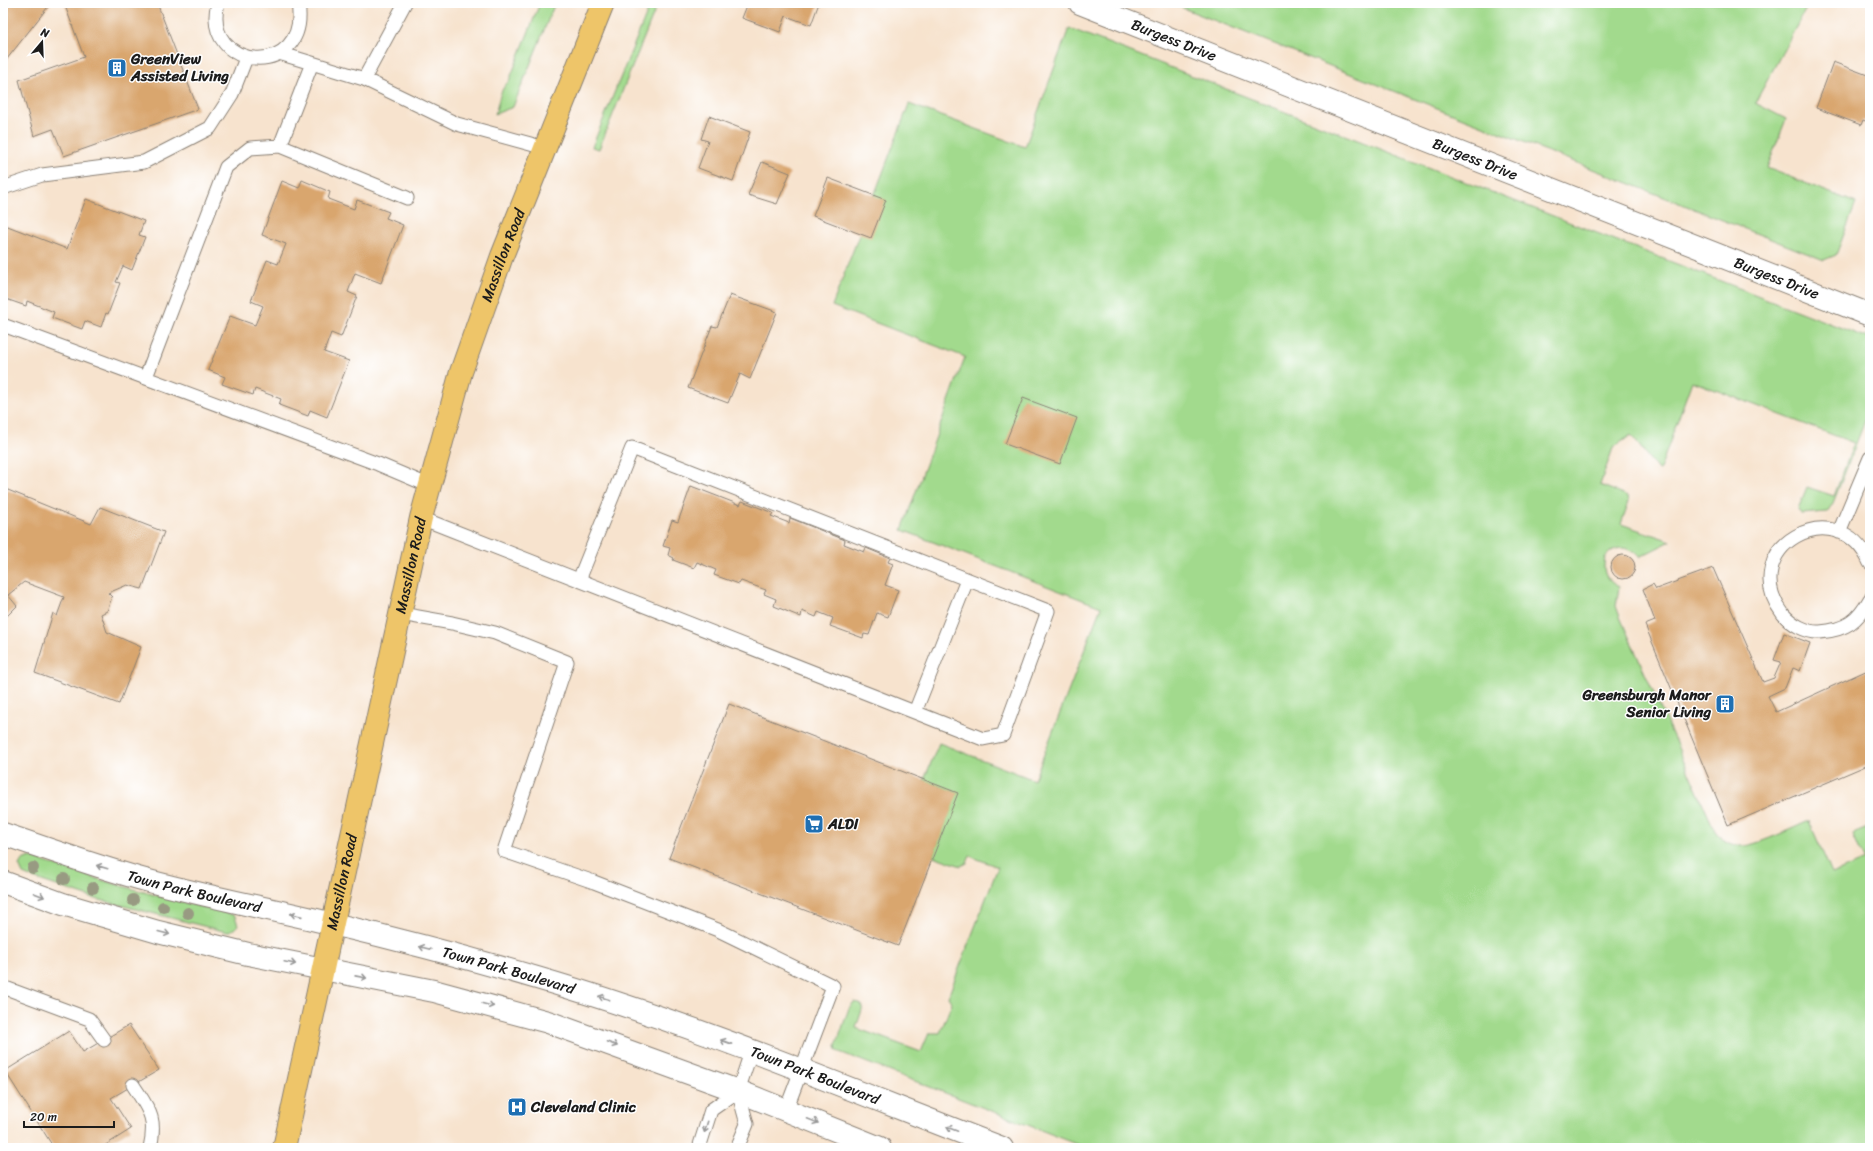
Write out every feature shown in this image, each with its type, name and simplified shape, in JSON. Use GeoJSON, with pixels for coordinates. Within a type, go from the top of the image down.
{"type":"FeatureCollection","features":[{"type":"Feature","properties":{"kind":"main road","name":"Massillon Road"},"geometry":{"type":"LineString","coordinates":[[284,1148],[422,518],[461,372],[502,256],[603,3]]}},
{"type":"Feature","properties":{"kind":"street","name":"Burgess Drive"},"geometry":{"type":"LineString","coordinates":[[1080,3],[1870,315]]}},
{"type":"Feature","properties":{"kind":"street","name":"Town Park Boulevard"},"geometry":{"type":"LineString","coordinates":[[3,834],[86,863],[139,878],[210,896],[334,924],[578,990],[628,1006],[801,1070],[1002,1148]]}},
{"type":"Feature","properties":{"kind":"street"},"geometry":{"type":"LineString","coordinates":[[3,882],[63,904],[158,932],[248,954],[434,991],[541,1020],[738,1091],[880,1148]]}},
{"type":"Feature","properties":{"kind":"lane"},"geometry":{"type":"LineString","coordinates":[[218,3],[215,14],[216,28],[223,41],[233,51],[246,58],[258,59],[269,58],[279,53],[290,44],[298,31],[300,17],[298,3]]}},
{"type":"Feature","properties":{"kind":"lane"},"geometry":{"type":"LineString","coordinates":[[364,79],[405,3]]}},
{"type":"Feature","properties":{"kind":"lane"},"geometry":{"type":"LineString","coordinates":[[279,53],[364,79],[457,124],[545,148]]}},
{"type":"Feature","properties":{"kind":"lane"},"geometry":{"type":"LineString","coordinates":[[3,188],[42,175],[144,162],[210,128],[232,94],[246,58]]}},
{"type":"Feature","properties":{"kind":"lane"},"geometry":{"type":"LineString","coordinates":[[280,146],[312,63]]}},
{"type":"Feature","properties":{"kind":"lane"},"geometry":{"type":"LineString","coordinates":[[146,378],[226,168],[250,148],[280,146],[407,198]]}},
{"type":"Feature","properties":{"kind":"lane"},"geometry":{"type":"LineString","coordinates":[[3,325],[378,464],[430,486]]}},
{"type":"Feature","properties":{"kind":"lane"},"geometry":{"type":"LineString","coordinates":[[422,518],[579,580],[915,712],[983,738],[1003,735],[1048,612],[632,448],[579,580]]}},
{"type":"Feature","properties":{"kind":"lane"},"geometry":{"type":"LineString","coordinates":[[1839,532],[1870,458]]}},
{"type":"Feature","properties":{"kind":"lane"},"geometry":{"type":"LineString","coordinates":[[1870,563],[1865,551],[1854,540],[1839,532],[1824,528],[1806,530],[1790,539],[1778,552],[1770,574],[1770,586],[1775,603],[1785,617],[1800,628],[1818,632],[1835,630],[1850,624],[1862,613],[1870,599]]}},
{"type":"Feature","properties":{"kind":"lane"},"geometry":{"type":"LineString","coordinates":[[915,712],[967,580]]}},
{"type":"Feature","properties":{"kind":"lane"},"geometry":{"type":"LineString","coordinates":[[401,614],[452,623],[495,633],[567,662],[504,851],[594,882],[718,930],[833,986],[786,1110]]}},
{"type":"Feature","properties":{"kind":"lane"},"geometry":{"type":"LineString","coordinates":[[3,987],[89,1018],[104,1040]]}},
{"type":"Feature","properties":{"kind":"lane"},"geometry":{"type":"LineString","coordinates":[[737,1148],[747,1124],[738,1091],[751,1052]]}},
{"type":"Feature","properties":{"kind":"lane"},"geometry":{"type":"LineString","coordinates":[[132,1085],[151,1114],[152,1136],[150,1148]]}},
{"type":"Feature","properties":{"kind":"lane"},"geometry":{"type":"LineString","coordinates":[[699,1148],[711,1110],[738,1091]]}},
{"type":"Feature","properties":{"kind":"green space"},"geometry":{"type":"Polygon","coordinates":[[[540,3],[555,3],[513,107],[495,114],[501,92],[509,81],[540,3]]]}},
{"type":"Feature","properties":{"kind":"green space"},"geometry":{"type":"Polygon","coordinates":[[[651,3],[658,3],[599,149],[592,147],[651,3]]]}},
{"type":"Feature","properties":{"kind":"green space"},"geometry":{"type":"Polygon","coordinates":[[[1170,3],[1809,3],[1755,103],[1786,119],[1767,168],[1856,203],[1836,255],[1824,260],[1170,3]]]}},
{"type":"Feature","properties":{"kind":"green space"},"geometry":{"type":"Polygon","coordinates":[[[1069,28],[1870,339],[1870,408],[1833,503],[1827,512],[1801,514],[1798,509],[1807,487],[1834,496],[1854,443],[1692,381],[1660,469],[1658,470],[1631,435],[1613,448],[1600,485],[1628,496],[1629,501],[1621,524],[1671,541],[1639,557],[1631,550],[1622,548],[1612,551],[1605,558],[1604,568],[1608,579],[1619,587],[1616,606],[1620,617],[1715,831],[1720,837],[1729,843],[1741,846],[1765,840],[1809,821],[1832,874],[1864,860],[1853,834],[1870,827],[1870,1148],[1087,1148],[837,1051],[836,1046],[849,1008],[854,1002],[860,1003],[863,1007],[856,1028],[921,1052],[929,1033],[940,1033],[952,1003],[948,997],[998,867],[970,856],[967,863],[961,866],[933,856],[957,793],[924,780],[939,743],[1034,780],[1101,607],[902,530],[965,357],[832,306],[909,104],[1025,147],[1069,28]]]}},
{"type":"Feature","properties":{"kind":"green space"},"geometry":{"type":"Polygon","coordinates":[[[30,857],[130,888],[231,914],[235,916],[238,925],[234,929],[227,932],[96,899],[23,874],[19,865],[22,860],[30,857]]]}},
{"type":"Feature","properties":{"kind":"building"},"geometry":{"type":"Polygon","coordinates":[[[3,3],[51,3],[3,64],[3,3]]]}},
{"type":"Feature","properties":{"kind":"building","name":"GreenView Assisted Living"},"geometry":{"type":"Polygon","coordinates":[[[64,3],[157,3],[198,109],[64,156],[53,129],[34,136],[19,80],[84,57],[64,3]]]}},
{"type":"Feature","properties":{"kind":"building"},"geometry":{"type":"Polygon","coordinates":[[[748,3],[819,3],[811,25],[786,16],[780,32],[742,18],[748,3]]]}},
{"type":"Feature","properties":{"kind":"building"},"geometry":{"type":"Polygon","coordinates":[[[1833,62],[1870,76],[1870,123],[1863,120],[1861,125],[1816,108],[1833,62]]]}},
{"type":"Feature","properties":{"kind":"building"},"geometry":{"type":"Polygon","coordinates":[[[709,116],[750,132],[733,181],[698,168],[708,141],[701,139],[709,116]]]}},
{"type":"Feature","properties":{"kind":"building"},"geometry":{"type":"Polygon","coordinates":[[[762,162],[790,173],[777,204],[748,195],[762,162]]]}},
{"type":"Feature","properties":{"kind":"building"},"geometry":{"type":"Polygon","coordinates":[[[828,178],[886,200],[871,238],[813,216],[828,178]]]}},
{"type":"Feature","properties":{"kind":"building"},"geometry":{"type":"Polygon","coordinates":[[[302,180],[330,192],[328,199],[354,209],[357,200],[389,212],[386,218],[403,225],[381,283],[355,273],[348,292],[357,296],[341,337],[331,333],[324,352],[349,361],[327,417],[310,410],[308,416],[279,405],[281,399],[255,389],[253,395],[222,384],[225,377],[208,370],[230,316],[255,325],[263,306],[251,301],[267,260],[278,264],[286,244],[262,235],[282,181],[299,188],[302,180]]]}},
{"type":"Feature","properties":{"kind":"building"},"geometry":{"type":"Polygon","coordinates":[[[86,199],[144,221],[139,235],[145,237],[132,270],[123,266],[116,282],[120,283],[108,314],[106,313],[101,327],[85,321],[82,329],[52,318],[54,312],[27,301],[26,306],[3,298],[3,230],[5,225],[67,249],[86,199]]]}},
{"type":"Feature","properties":{"kind":"building"},"geometry":{"type":"Polygon","coordinates":[[[730,295],[777,312],[750,379],[740,374],[728,403],[688,388],[712,326],[717,327],[730,295]]]}},
{"type":"Feature","properties":{"kind":"building"},"geometry":{"type":"Polygon","coordinates":[[[1023,398],[1077,418],[1060,464],[1005,444],[1023,398]]]}},
{"type":"Feature","properties":{"kind":"building"},"geometry":{"type":"Polygon","coordinates":[[[691,486],[740,505],[742,501],[773,513],[771,516],[789,523],[790,518],[845,540],[844,544],[864,552],[866,548],[890,558],[888,562],[893,564],[885,585],[898,590],[888,617],[877,613],[869,635],[864,634],[863,638],[830,626],[833,618],[818,612],[816,617],[802,611],[801,617],[774,606],[776,599],[764,594],[766,590],[741,581],[739,584],[714,575],[716,570],[697,562],[694,568],[673,560],[674,558],[668,555],[670,548],[663,546],[672,520],[678,522],[691,486]]]}},
{"type":"Feature","properties":{"kind":"building"},"geometry":{"type":"Polygon","coordinates":[[[3,488],[91,524],[100,507],[164,532],[142,589],[127,585],[108,593],[112,597],[107,611],[101,614],[107,632],[141,647],[119,704],[35,673],[53,613],[57,616],[64,597],[24,582],[8,595],[17,606],[3,620],[3,488]]]}},
{"type":"Feature","properties":{"kind":"building"},"geometry":{"type":"Polygon","coordinates":[[[1623,555],[1632,558],[1635,567],[1632,576],[1623,579],[1614,576],[1611,567],[1614,558],[1623,555]]]}},
{"type":"Feature","properties":{"kind":"building","name":"Greensburgh Manor Senior Living"},"geometry":{"type":"Polygon","coordinates":[[[1713,568],[1763,682],[1774,678],[1781,662],[1774,660],[1784,633],[1810,643],[1800,671],[1793,668],[1785,688],[1768,696],[1776,712],[1870,669],[1870,764],[1728,825],[1645,625],[1655,621],[1643,589],[1653,584],[1656,589],[1713,568]]]}},
{"type":"Feature","properties":{"kind":"building","name":"ALDI"},"geometry":{"type":"Polygon","coordinates":[[[729,704],[958,793],[898,946],[669,858],[729,704]]]}},
{"type":"Feature","properties":{"kind":"building"},"geometry":{"type":"Polygon","coordinates":[[[129,1025],[159,1070],[111,1098],[131,1129],[101,1148],[54,1148],[5,1071],[69,1031],[83,1052],[129,1025]]]}},
{"type":"Feature","properties":{"kind":"place","name":"GreenView Assisted Living"},"geometry":{"type":"Point","coordinates":[117,68]}},
{"type":"Feature","properties":{"kind":"place","name":"Greensburgh Manor Senior Living"},"geometry":{"type":"Point","coordinates":[1725,704]}},
{"type":"Feature","properties":{"kind":"place","name":"ALDI"},"geometry":{"type":"Point","coordinates":[814,824]}},
{"type":"Feature","properties":{"kind":"place","name":"Cleveland Clinic"},"geometry":{"type":"Point","coordinates":[517,1107]}}]}
